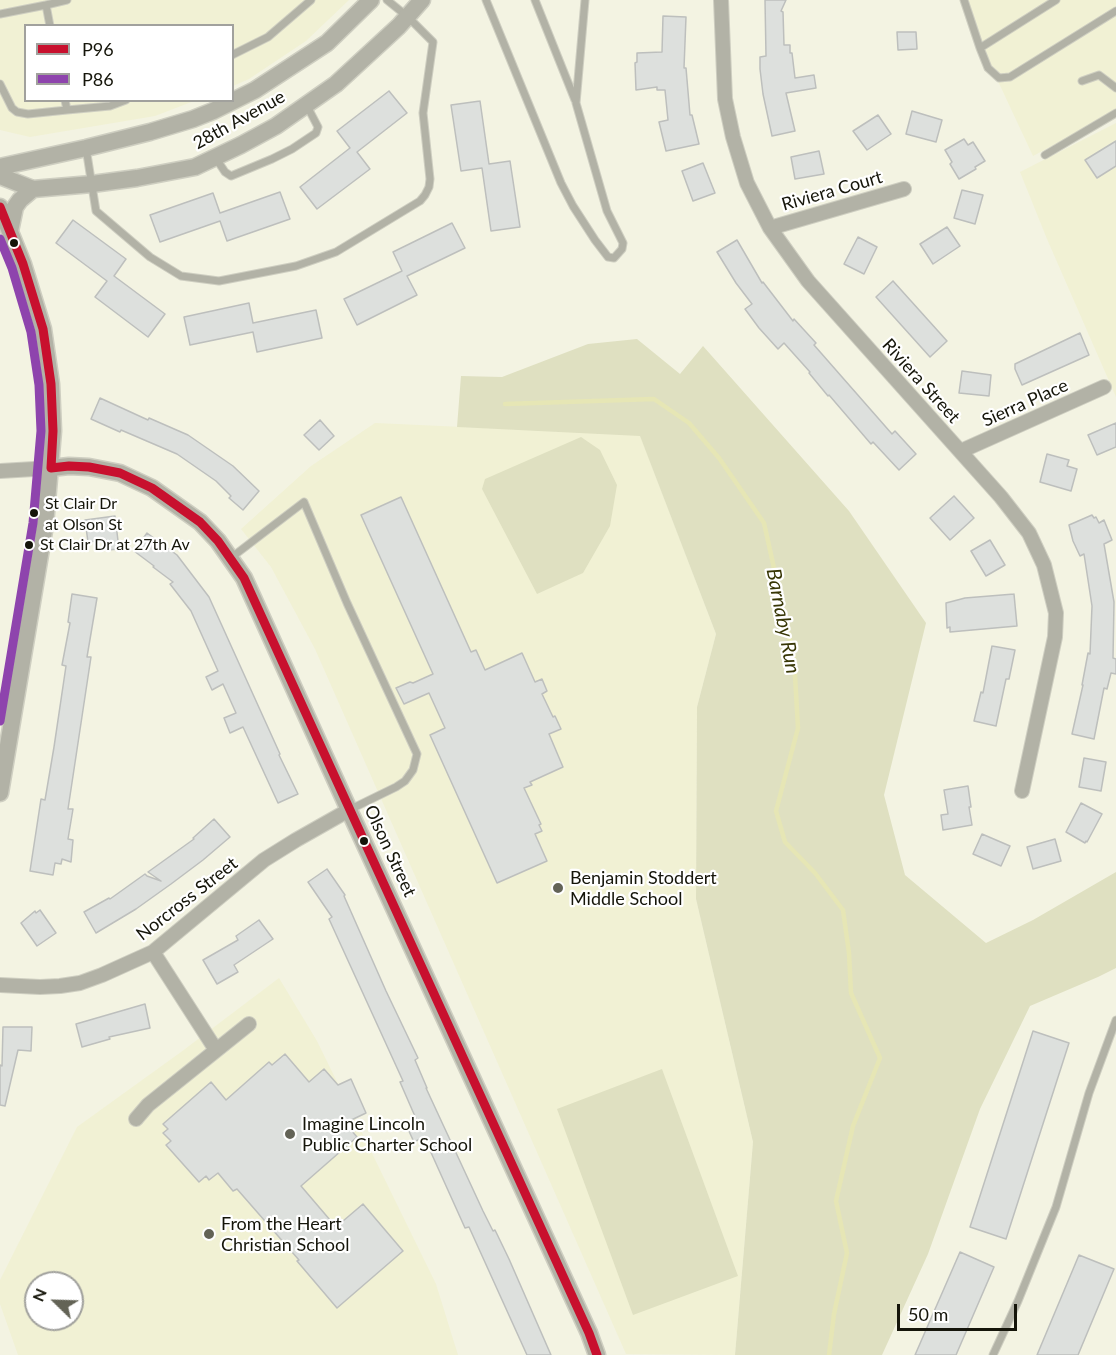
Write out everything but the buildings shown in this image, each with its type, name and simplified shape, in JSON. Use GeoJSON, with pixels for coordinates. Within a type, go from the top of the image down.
{"type":"FeatureCollection","features":[{"type":"Feature","properties":{"kind":"street","name":"28th Avenue"},"geometry":{"type":"LineString","coordinates":[[234,100],[327,43],[371,0]]}},
{"type":"Feature","properties":{"kind":"street","name":"28th Avenue"},"geometry":{"type":"LineString","coordinates":[[0,176],[33,189],[137,178],[195,166],[276,126],[336,84],[399,26],[422,0]]}},
{"type":"Feature","properties":{"kind":"street","name":"Riviera Street"},"geometry":{"type":"LineString","coordinates":[[721,0],[725,99],[733,137],[747,183],[770,228],[808,281],[1001,497],[1029,533],[1044,565],[1056,613],[1055,637],[1022,791]]}},
{"type":"Feature","properties":{"kind":"street","name":"28th Avenue"},"geometry":{"type":"LineString","coordinates":[[0,166],[86,148],[193,119],[231,102]]}},
{"type":"Feature","properties":{"kind":"street"},"geometry":{"type":"LineString","coordinates":[[10,231],[15,207],[33,189]]}},
{"type":"Feature","properties":{"kind":"street","name":"Riviera Court"},"geometry":{"type":"LineString","coordinates":[[770,228],[904,189]]}},
{"type":"Feature","properties":{"kind":"street"},"geometry":{"type":"LineString","coordinates":[[0,207],[23,264],[43,329],[51,384],[53,430],[45,525],[4,740],[0,793]]}},
{"type":"Feature","properties":{"kind":"street","name":"Sierra Place"},"geometry":{"type":"LineString","coordinates":[[961,452],[1104,387]]}},
{"type":"Feature","properties":{"kind":"street","name":"Olson Street"},"geometry":{"type":"LineString","coordinates":[[51,468],[89,467],[120,473],[152,488],[200,522],[231,557],[244,578],[584,1322],[597,1355]]}},
{"type":"Feature","properties":{"kind":"street"},"geometry":{"type":"LineString","coordinates":[[0,471],[51,468]]}},
{"type":"Feature","properties":{"kind":"street","name":"Norcross Street"},"geometry":{"type":"LineString","coordinates":[[0,985],[40,987],[80,982],[102,975],[153,952],[264,860],[349,810]]}},
{"type":"Feature","properties":{"kind":"street"},"geometry":{"type":"LineString","coordinates":[[153,952],[216,1050]]}},
{"type":"Feature","properties":{"kind":"street"},"geometry":{"type":"LineString","coordinates":[[136,1119],[148,1105],[249,1024]]}},
{"type":"Feature","properties":{"kind":"lane"},"geometry":{"type":"LineString","coordinates":[[0,14],[67,0]]}},
{"type":"Feature","properties":{"kind":"lane"},"geometry":{"type":"LineString","coordinates":[[234,54],[268,37],[311,0]]}},
{"type":"Feature","properties":{"kind":"lane"},"geometry":{"type":"LineString","coordinates":[[86,148],[96,211],[150,258],[181,276],[219,281],[296,266],[336,252],[420,201],[429,187],[423,113],[433,42],[387,0]]}},
{"type":"Feature","properties":{"kind":"lane"},"geometry":{"type":"LineString","coordinates":[[486,0],[561,183],[595,240],[608,257],[614,258],[622,249],[623,243],[607,211],[576,103],[536,0]]}},
{"type":"Feature","properties":{"kind":"lane"},"geometry":{"type":"LineString","coordinates":[[576,103],[585,0]]}},
{"type":"Feature","properties":{"kind":"lane"},"geometry":{"type":"LineString","coordinates":[[964,0],[988,68],[999,78],[1010,77],[1116,11]]}},
{"type":"Feature","properties":{"kind":"lane"},"geometry":{"type":"LineString","coordinates":[[980,48],[1056,0]]}},
{"type":"Feature","properties":{"kind":"lane"},"geometry":{"type":"LineString","coordinates":[[46,5],[50,24]]}},
{"type":"Feature","properties":{"kind":"lane"},"geometry":{"type":"LineString","coordinates":[[1082,81],[1099,75],[1116,87]]}},
{"type":"Feature","properties":{"kind":"lane"},"geometry":{"type":"LineString","coordinates":[[0,84],[12,108],[17,112],[28,114],[110,106],[121,102]]}},
{"type":"Feature","properties":{"kind":"lane"},"geometry":{"type":"LineString","coordinates":[[65,102],[67,110]]}},
{"type":"Feature","properties":{"kind":"lane"},"geometry":{"type":"LineString","coordinates":[[215,157],[225,172],[231,176],[292,149],[316,133],[318,127],[306,105]]}},
{"type":"Feature","properties":{"kind":"lane"},"geometry":{"type":"LineString","coordinates":[[1045,156],[1116,113]]}},
{"type":"Feature","properties":{"kind":"lane"},"geometry":{"type":"LineString","coordinates":[[231,557],[304,502],[347,603],[417,754],[413,770],[405,780],[396,787],[349,810]]}},
{"type":"Feature","properties":{"kind":"lane"},"geometry":{"type":"LineString","coordinates":[[993,1355],[1018,1301],[1056,1206],[1089,1093],[1116,1020]]}},
{"type":"Feature","properties":{"kind":"shaded area"},"geometry":{"type":"Polygon","coordinates":[[[0,0],[349,0],[306,41],[249,79],[234,86],[234,24],[24,24],[24,102],[191,102],[155,116],[30,137],[0,130],[0,0]]]}},
{"type":"Feature","properties":{"kind":"shaded area"},"geometry":{"type":"Polygon","coordinates":[[[960,0],[1116,0],[1116,112],[1033,156],[960,0]]]}},
{"type":"Feature","properties":{"kind":"shaded area"},"geometry":{"type":"Polygon","coordinates":[[[1116,123],[1116,397],[1020,172],[1116,123]]]}},
{"type":"Feature","properties":{"kind":"shaded area"},"geometry":{"type":"Polygon","coordinates":[[[637,339],[680,374],[703,346],[849,511],[926,623],[884,795],[905,875],[986,943],[1033,920],[1116,872],[1116,968],[1030,1006],[980,1109],[928,1254],[882,1355],[735,1355],[753,1142],[696,899],[697,707],[716,634],[640,436],[457,427],[461,376],[502,377],[588,344],[637,339]]]}},
{"type":"Feature","properties":{"kind":"shaded area","name":"Benjamin Stoddert Middle School"},"geometry":{"type":"Polygon","coordinates":[[[375,423],[640,435],[716,634],[697,707],[696,899],[753,1142],[735,1355],[626,1354],[315,649],[271,567],[241,529],[311,466],[375,423]]]}},
{"type":"Feature","properties":{"kind":"shaded area"},"geometry":{"type":"Polygon","coordinates":[[[581,437],[600,450],[617,485],[610,526],[583,573],[537,594],[482,489],[485,479],[581,437]]]}},
{"type":"Feature","properties":{"kind":"shaded area"},"geometry":{"type":"Polygon","coordinates":[[[279,978],[317,1041],[436,1284],[458,1355],[18,1355],[0,1304],[0,1280],[77,1127],[279,978]]]}},
{"type":"Feature","properties":{"kind":"shaded area"},"geometry":{"type":"Polygon","coordinates":[[[662,1069],[738,1276],[633,1315],[557,1109],[662,1069]]]}},
{"type":"Feature","properties":{"kind":"waterway","name":"Barnaby Run"},"geometry":{"type":"LineString","coordinates":[[505,404],[654,399],[689,423],[719,458],[764,523],[794,658],[798,728],[776,811],[785,842],[815,873],[843,910],[849,953],[851,993],[880,1058],[853,1126],[836,1201],[847,1253],[834,1314],[829,1355]]}},
{"type":"Feature","properties":{"kind":"transit line","name":"P96"},"geometry":{"type":"LineString","coordinates":[[0,207],[23,264],[43,329],[51,384],[53,431],[51,468]]}},
{"type":"Feature","properties":{"kind":"transit line","name":"P86"},"geometry":{"type":"LineString","coordinates":[[0,239],[12,268],[31,332],[39,385],[41,431],[33,523],[0,721]]}},
{"type":"Feature","properties":{"kind":"transit line","name":"P96"},"geometry":{"type":"LineString","coordinates":[[51,468],[89,467],[120,473],[152,488],[200,522],[218,541],[244,578],[589,1333],[597,1355]]}},
{"type":"Feature","properties":{"kind":"place","name":"St Clair Dr at Olson St"},"geometry":{"type":"Point","coordinates":[34,513]}},
{"type":"Feature","properties":{"kind":"place","name":"St Clair Dr at 27th Av"},"geometry":{"type":"Point","coordinates":[29,545]}},
{"type":"Feature","properties":{"kind":"place","name":"Benjamin Stoddert Middle School"},"geometry":{"type":"Point","coordinates":[558,888]}},
{"type":"Feature","properties":{"kind":"place","name":"Imagine Lincoln Public Charter School"},"geometry":{"type":"Point","coordinates":[290,1134]}},
{"type":"Feature","properties":{"kind":"place","name":"From the Heart Christian School"},"geometry":{"type":"Point","coordinates":[209,1234]}}]}
